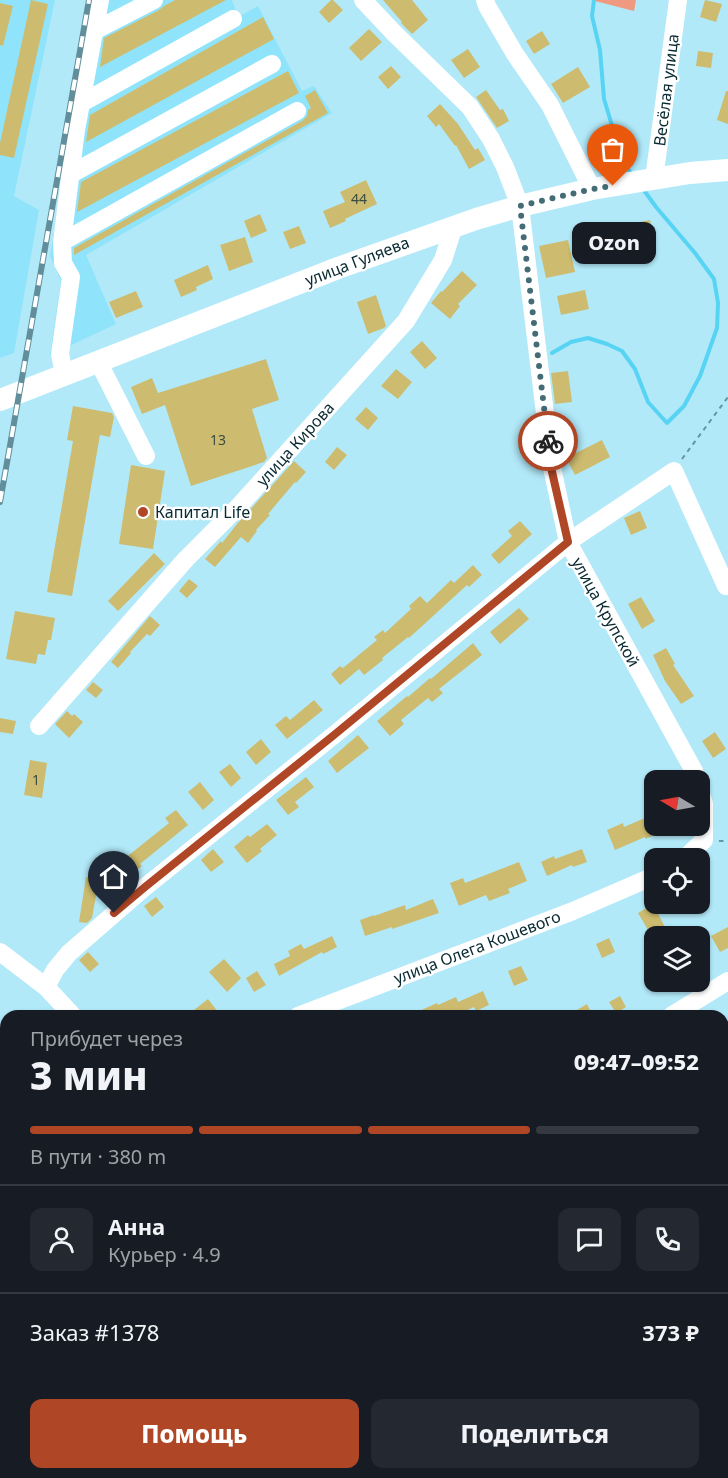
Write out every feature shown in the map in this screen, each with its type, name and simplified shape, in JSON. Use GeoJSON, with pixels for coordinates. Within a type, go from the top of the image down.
{"type":"FeatureCollection","features":[{"type":"Feature","properties":{"kind":"main road","name":"улица Гуляева"},"geometry":{"type":"LineString","coordinates":[[0,400],[339,268],[454,226],[520,206],[592,189],[690,173],[728,170]]}},
{"type":"Feature","properties":{"kind":"street"},"geometry":{"type":"LineString","coordinates":[[64,375],[60,354],[71,277],[63,263],[62,242],[80,104],[100,0]]}},
{"type":"Feature","properties":{"kind":"street"},"geometry":{"type":"LineString","coordinates":[[94,32],[154,0]]}},
{"type":"Feature","properties":{"kind":"street"},"geometry":{"type":"LineString","coordinates":[[363,0],[470,107],[491,139],[520,206],[550,463],[568,542],[674,471],[726,586],[728,585]]}},
{"type":"Feature","properties":{"kind":"street"},"geometry":{"type":"LineString","coordinates":[[485,0],[515,54],[550,105],[592,189]]}},
{"type":"Feature","properties":{"kind":"street","name":"Весёлая улица"},"geometry":{"type":"LineString","coordinates":[[654,179],[678,0]]}},
{"type":"Feature","properties":{"kind":"street"},"geometry":{"type":"LineString","coordinates":[[80,104],[232,19]]}},
{"type":"Feature","properties":{"kind":"street"},"geometry":{"type":"LineString","coordinates":[[71,174],[272,64]]}},
{"type":"Feature","properties":{"kind":"street"},"geometry":{"type":"LineString","coordinates":[[62,242],[297,111]]}},
{"type":"Feature","properties":{"kind":"street","name":"улица Кирова"},"geometry":{"type":"LineString","coordinates":[[39,726],[186,559],[239,506],[406,321],[443,260],[454,226]]}},
{"type":"Feature","properties":{"kind":"street"},"geometry":{"type":"LineString","coordinates":[[98,361],[146,456]]}},
{"type":"Feature","properties":{"kind":"street","name":"улица Крупской"},"geometry":{"type":"LineString","coordinates":[[46,987],[55,970],[69,953],[136,894],[334,735],[568,542],[693,770]]}},
{"type":"Feature","properties":{"kind":"street"},"geometry":{"type":"LineString","coordinates":[[696,848],[704,840],[704,836]]}},
{"type":"Feature","properties":{"kind":"street","name":"улица Олега Кошевого"},"geometry":{"type":"LineString","coordinates":[[314,1010],[573,911],[644,880]]}},
{"type":"Feature","properties":{"kind":"street"},"geometry":{"type":"LineString","coordinates":[[0,952],[46,987],[67,1010]]}},
{"type":"Feature","properties":{"kind":"street"},"geometry":{"type":"LineString","coordinates":[[681,1010],[728,981]]}},
{"type":"Feature","properties":{"kind":"path"},"geometry":{"type":"LineString","coordinates":[[674,471],[728,397]]}},
{"type":"Feature","properties":{"kind":"shaded area"},"geometry":{"type":"Polygon","coordinates":[[[0,0],[55,0],[14,196],[39,210],[14,353],[0,358],[0,0]]]}},
{"type":"Feature","properties":{"kind":"shaded area"},"geometry":{"type":"Polygon","coordinates":[[[94,0],[232,0],[238,17],[258,6],[302,91],[314,86],[332,113],[86,255],[116,324],[50,355],[61,281],[50,256],[94,0]]]}},
{"type":"Feature","properties":{"kind":"shaded area"},"geometry":{"type":"Polygon","coordinates":[[[591,0],[636,0],[634,11],[591,0]]]}},
{"type":"Feature","properties":{"kind":"building"},"geometry":{"type":"Polygon","coordinates":[[[31,0],[48,4],[14,158],[0,155],[0,143],[31,0]]]}},
{"type":"Feature","properties":{"kind":"building"},"geometry":{"type":"Polygon","coordinates":[[[175,0],[226,0],[100,67],[104,38],[175,0]]]}},
{"type":"Feature","properties":{"kind":"building"},"geometry":{"type":"Polygon","coordinates":[[[331,0],[343,10],[329,23],[319,12],[331,0]]]}},
{"type":"Feature","properties":{"kind":"building"},"geometry":{"type":"Polygon","coordinates":[[[383,0],[412,0],[428,20],[412,34],[383,0]]]}},
{"type":"Feature","properties":{"kind":"building"},"geometry":{"type":"Polygon","coordinates":[[[705,0],[722,4],[716,22],[700,17],[705,0]]]}},
{"type":"Feature","properties":{"kind":"building"},"geometry":{"type":"Polygon","coordinates":[[[0,3],[13,6],[3,46],[0,45],[0,3]]]}},
{"type":"Feature","properties":{"kind":"building"},"geometry":{"type":"Polygon","coordinates":[[[263,17],[274,39],[86,142],[90,115],[263,17]]]}},
{"type":"Feature","properties":{"kind":"building"},"geometry":{"type":"Polygon","coordinates":[[[369,29],[382,42],[361,61],[349,48],[369,29]]]}},
{"type":"Feature","properties":{"kind":"building"},"geometry":{"type":"Polygon","coordinates":[[[542,31],[550,44],[534,54],[526,41],[542,31]]]}},
{"type":"Feature","properties":{"kind":"building"},"geometry":{"type":"Polygon","coordinates":[[[468,49],[480,67],[464,78],[451,60],[468,49]]]}},
{"type":"Feature","properties":{"kind":"building"},"geometry":{"type":"Polygon","coordinates":[[[698,51],[713,53],[711,68],[696,66],[698,51]]]}},
{"type":"Feature","properties":{"kind":"building"},"geometry":{"type":"Polygon","coordinates":[[[391,66],[401,77],[388,89],[378,77],[391,66]]]}},
{"type":"Feature","properties":{"kind":"building"},"geometry":{"type":"Polygon","coordinates":[[[578,67],[590,87],[563,103],[551,84],[578,67]]]}},
{"type":"Feature","properties":{"kind":"building"},"geometry":{"type":"Polygon","coordinates":[[[288,71],[299,93],[77,212],[81,182],[288,71]]]}},
{"type":"Feature","properties":{"kind":"building"},"geometry":{"type":"Polygon","coordinates":[[[315,90],[328,113],[74,255],[74,248],[302,121],[311,108],[305,96],[315,90]]]}},
{"type":"Feature","properties":{"kind":"building"},"geometry":{"type":"Polygon","coordinates":[[[486,90],[500,110],[503,109],[509,121],[497,128],[476,97],[486,90]]]}},
{"type":"Feature","properties":{"kind":"building"},"geometry":{"type":"Polygon","coordinates":[[[726,91],[728,91],[728,124],[717,120],[726,91]]]}},
{"type":"Feature","properties":{"kind":"building"},"geometry":{"type":"Polygon","coordinates":[[[440,104],[458,124],[475,150],[478,148],[485,160],[469,169],[456,145],[439,124],[436,127],[427,116],[440,104]]]}},
{"type":"Feature","properties":{"kind":"building"},"geometry":{"type":"Polygon","coordinates":[[[366,180],[377,204],[330,228],[323,211],[345,202],[340,192],[366,180]]]}},
{"type":"Feature","properties":{"kind":"building"},"geometry":{"type":"Polygon","coordinates":[[[260,214],[267,231],[251,238],[244,221],[260,214]]]}},
{"type":"Feature","properties":{"kind":"building"},"geometry":{"type":"Polygon","coordinates":[[[650,220],[656,251],[615,260],[608,228],[650,220]]]}},
{"type":"Feature","properties":{"kind":"building"},"geometry":{"type":"Polygon","coordinates":[[[299,226],[306,243],[290,249],[283,232],[299,226]]]}},
{"type":"Feature","properties":{"kind":"building"},"geometry":{"type":"Polygon","coordinates":[[[245,237],[253,262],[229,271],[220,245],[245,237]]]}},
{"type":"Feature","properties":{"kind":"building"},"geometry":{"type":"Polygon","coordinates":[[[568,240],[575,272],[546,278],[539,246],[568,240]]]}},
{"type":"Feature","properties":{"kind":"building"},"geometry":{"type":"Polygon","coordinates":[[[208,265],[213,279],[181,297],[174,280],[208,265]]]}},
{"type":"Feature","properties":{"kind":"building"},"geometry":{"type":"Polygon","coordinates":[[[462,271],[477,285],[458,304],[460,306],[450,319],[431,303],[462,271]]]}},
{"type":"Feature","properties":{"kind":"building"},"geometry":{"type":"Polygon","coordinates":[[[585,290],[589,309],[561,315],[557,296],[585,290]]]}},
{"type":"Feature","properties":{"kind":"building"},"geometry":{"type":"Polygon","coordinates":[[[136,291],[143,307],[116,318],[109,302],[136,291]]]}},
{"type":"Feature","properties":{"kind":"building"},"geometry":{"type":"Polygon","coordinates":[[[376,295],[386,326],[368,334],[357,302],[376,295]]]}},
{"type":"Feature","properties":{"kind":"building"},"geometry":{"type":"Polygon","coordinates":[[[422,341],[437,358],[425,369],[410,352],[422,341]]]}},
{"type":"Feature","properties":{"kind":"building"},"geometry":{"type":"Polygon","coordinates":[[[266,359],[279,400],[252,409],[267,458],[264,462],[191,486],[165,405],[142,414],[131,387],[152,378],[158,393],[266,359]]]}},
{"type":"Feature","properties":{"kind":"building"},"geometry":{"type":"Polygon","coordinates":[[[396,369],[412,382],[398,399],[381,386],[396,369]]]}},
{"type":"Feature","properties":{"kind":"building"},"geometry":{"type":"Polygon","coordinates":[[[568,371],[572,402],[555,404],[551,373],[568,371]]]}},
{"type":"Feature","properties":{"kind":"building"},"geometry":{"type":"Polygon","coordinates":[[[73,406],[112,413],[114,417],[110,437],[100,435],[72,596],[47,592],[73,441],[67,440],[73,406]]]}},
{"type":"Feature","properties":{"kind":"building"},"geometry":{"type":"Polygon","coordinates":[[[366,407],[378,418],[368,430],[355,419],[366,407]]]}},
{"type":"Feature","properties":{"kind":"building"},"geometry":{"type":"Polygon","coordinates":[[[602,440],[610,457],[575,475],[566,458],[602,440]]]}},
{"type":"Feature","properties":{"kind":"building"},"geometry":{"type":"Polygon","coordinates":[[[337,447],[347,455],[334,470],[325,462],[337,447]]]}},
{"type":"Feature","properties":{"kind":"building"},"geometry":{"type":"Polygon","coordinates":[[[294,461],[306,472],[268,514],[270,515],[248,543],[241,537],[215,567],[205,559],[221,541],[222,543],[294,461]]]}},
{"type":"Feature","properties":{"kind":"building"},"geometry":{"type":"Polygon","coordinates":[[[131,465],[165,471],[153,549],[119,544],[131,465]]]}},
{"type":"Feature","properties":{"kind":"building"},"geometry":{"type":"Polygon","coordinates":[[[640,511],[647,528],[631,535],[624,518],[640,511]]]}},
{"type":"Feature","properties":{"kind":"building"},"geometry":{"type":"Polygon","coordinates":[[[520,521],[532,534],[499,564],[491,555],[512,536],[508,531],[520,521]]]}},
{"type":"Feature","properties":{"kind":"building"},"geometry":{"type":"Polygon","coordinates":[[[154,553],[165,564],[118,611],[108,601],[154,553]]]}},
{"type":"Feature","properties":{"kind":"building"},"geometry":{"type":"Polygon","coordinates":[[[473,565],[482,575],[469,587],[467,585],[364,675],[359,669],[340,685],[331,674],[340,666],[343,668],[377,640],[374,637],[383,630],[385,633],[411,609],[409,606],[420,596],[427,603],[451,580],[454,583],[473,565]]]}},
{"type":"Feature","properties":{"kind":"building"},"geometry":{"type":"Polygon","coordinates":[[[189,579],[198,586],[187,598],[179,591],[189,579]]]}},
{"type":"Feature","properties":{"kind":"building"},"geometry":{"type":"Polygon","coordinates":[[[641,597],[655,621],[642,629],[628,604],[641,597]]]}},
{"type":"Feature","properties":{"kind":"building"},"geometry":{"type":"Polygon","coordinates":[[[519,608],[529,619],[500,644],[490,632],[519,608]]]}},
{"type":"Feature","properties":{"kind":"building"},"geometry":{"type":"Polygon","coordinates":[[[15,611],[55,618],[51,640],[48,640],[45,655],[38,654],[36,664],[6,659],[15,611]]]}},
{"type":"Feature","properties":{"kind":"building"},"geometry":{"type":"Polygon","coordinates":[[[150,616],[160,625],[150,636],[147,634],[118,668],[111,662],[150,616]]]}},
{"type":"Feature","properties":{"kind":"building"},"geometry":{"type":"Polygon","coordinates":[[[473,643],[482,655],[439,689],[443,693],[432,702],[428,698],[401,720],[404,724],[390,736],[377,721],[473,643]]]}},
{"type":"Feature","properties":{"kind":"building"},"geometry":{"type":"Polygon","coordinates":[[[666,648],[675,664],[673,665],[694,696],[681,704],[665,681],[653,655],[666,648]]]}},
{"type":"Feature","properties":{"kind":"building"},"geometry":{"type":"Polygon","coordinates":[[[93,682],[103,690],[96,698],[86,690],[93,682]]]}},
{"type":"Feature","properties":{"kind":"building"},"geometry":{"type":"Polygon","coordinates":[[[314,700],[323,710],[287,739],[275,725],[286,716],[290,720],[314,700]]]}},
{"type":"Feature","properties":{"kind":"building"},"geometry":{"type":"Polygon","coordinates":[[[67,711],[83,722],[69,738],[55,724],[67,711]]]}},
{"type":"Feature","properties":{"kind":"building"},"geometry":{"type":"Polygon","coordinates":[[[0,718],[16,721],[13,734],[0,732],[0,718]]]}},
{"type":"Feature","properties":{"kind":"building"},"geometry":{"type":"Polygon","coordinates":[[[715,732],[726,749],[713,758],[702,741],[715,732]]]}},
{"type":"Feature","properties":{"kind":"building"},"geometry":{"type":"Polygon","coordinates":[[[358,735],[369,748],[337,773],[328,761],[358,735]]]}},
{"type":"Feature","properties":{"kind":"building"},"geometry":{"type":"Polygon","coordinates":[[[261,739],[271,752],[256,765],[246,752],[261,739]]]}},
{"type":"Feature","properties":{"kind":"building"},"geometry":{"type":"Polygon","coordinates":[[[30,760],[47,763],[42,798],[24,795],[30,760]]]}},
{"type":"Feature","properties":{"kind":"building"},"geometry":{"type":"Polygon","coordinates":[[[230,764],[241,778],[231,787],[219,772],[230,764]]]}},
{"type":"Feature","properties":{"kind":"building"},"geometry":{"type":"Polygon","coordinates":[[[306,777],[314,787],[295,802],[299,807],[288,815],[276,800],[306,777]]]}},
{"type":"Feature","properties":{"kind":"building"},"geometry":{"type":"Polygon","coordinates":[[[200,782],[214,800],[203,810],[188,792],[200,782]]]}},
{"type":"Feature","properties":{"kind":"building"},"geometry":{"type":"Polygon","coordinates":[[[176,810],[188,825],[140,864],[142,866],[125,880],[114,867],[169,823],[165,818],[176,810]]]}},
{"type":"Feature","properties":{"kind":"building"},"geometry":{"type":"Polygon","coordinates":[[[644,818],[644,836],[652,836],[615,850],[607,830],[623,823],[624,827],[644,818]]]}},
{"type":"Feature","properties":{"kind":"building"},"geometry":{"type":"Polygon","coordinates":[[[267,824],[277,835],[247,863],[234,847],[248,835],[250,837],[267,824]]]}},
{"type":"Feature","properties":{"kind":"building"},"geometry":{"type":"Polygon","coordinates":[[[213,849],[224,862],[211,872],[201,860],[213,849]]]}},
{"type":"Feature","properties":{"kind":"building"},"geometry":{"type":"Polygon","coordinates":[[[582,849],[587,862],[573,867],[572,865],[547,876],[541,862],[582,849]]]}},
{"type":"Feature","properties":{"kind":"building"},"geometry":{"type":"Polygon","coordinates":[[[519,862],[527,881],[508,889],[510,893],[489,901],[486,895],[459,906],[450,883],[463,878],[465,883],[519,862]]]}},
{"type":"Feature","properties":{"kind":"building"},"geometry":{"type":"Polygon","coordinates":[[[86,877],[99,879],[92,918],[87,923],[79,922],[86,877]]]}},
{"type":"Feature","properties":{"kind":"building"},"geometry":{"type":"Polygon","coordinates":[[[156,897],[164,907],[152,917],[144,906],[156,897]]]}},
{"type":"Feature","properties":{"kind":"building"},"geometry":{"type":"Polygon","coordinates":[[[433,899],[439,913],[365,936],[360,920],[405,905],[406,910],[433,899]]]}},
{"type":"Feature","properties":{"kind":"building"},"geometry":{"type":"Polygon","coordinates":[[[644,909],[644,914],[658,914],[664,926],[646,926],[638,913],[644,909]]]}},
{"type":"Feature","properties":{"kind":"building"},"geometry":{"type":"Polygon","coordinates":[[[728,927],[728,948],[720,952],[711,936],[728,927]]]}},
{"type":"Feature","properties":{"kind":"building"},"geometry":{"type":"Polygon","coordinates":[[[332,936],[337,947],[323,954],[322,952],[279,976],[274,964],[290,956],[288,951],[301,944],[304,949],[332,936]]]}},
{"type":"Feature","properties":{"kind":"building"},"geometry":{"type":"Polygon","coordinates":[[[609,938],[615,952],[602,958],[596,944],[609,938]]]}},
{"type":"Feature","properties":{"kind":"building"},"geometry":{"type":"Polygon","coordinates":[[[88,952],[99,964],[90,972],[79,960],[88,952]]]}},
{"type":"Feature","properties":{"kind":"building"},"geometry":{"type":"Polygon","coordinates":[[[224,959],[241,978],[227,992],[209,972],[224,959]]]}},
{"type":"Feature","properties":{"kind":"building"},"geometry":{"type":"Polygon","coordinates":[[[521,966],[528,980],[514,986],[508,971],[521,966]]]}},
{"type":"Feature","properties":{"kind":"building"},"geometry":{"type":"Polygon","coordinates":[[[257,971],[266,985],[254,992],[246,978],[257,971]]]}},
{"type":"Feature","properties":{"kind":"building"},"geometry":{"type":"Polygon","coordinates":[[[483,991],[489,1005],[478,1010],[474,1007],[467,1010],[421,1010],[456,997],[458,1002],[483,991]]]}},
{"type":"Feature","properties":{"kind":"building"},"geometry":{"type":"Polygon","coordinates":[[[620,996],[626,1007],[614,1010],[609,1002],[620,996]]]}},
{"type":"Feature","properties":{"kind":"building"},"geometry":{"type":"Polygon","coordinates":[[[208,999],[216,1010],[194,1010],[208,999]]]}},
{"type":"Feature","properties":{"kind":"building"},"geometry":{"type":"Polygon","coordinates":[[[587,1004],[590,1010],[577,1010],[587,1004]]]}},
{"type":"Feature","properties":{"kind":"waterway"},"geometry":{"type":"LineString","coordinates":[[594,0],[592,16],[600,50],[604,99],[623,162],[633,176]]}},
{"type":"Feature","properties":{"kind":"waterway"},"geometry":{"type":"LineString","coordinates":[[552,353],[571,342],[588,338],[607,344],[622,351],[635,369],[648,402],[667,423],[684,406],[700,376],[717,328],[718,303],[714,279],[643,189]]}},
{"type":"Feature","properties":{"kind":"railway"},"geometry":{"type":"LineString","coordinates":[[0,502],[89,0]]}},
{"type":"Feature","properties":{"kind":"way so far"},"geometry":{"type":"LineString","coordinates":[[548,441],[520,206],[613,186]]}},
{"type":"Feature","properties":{"kind":"place","name":"Ozon"},"geometry":{"type":"Point","coordinates":[613,186]}},
{"type":"Feature","properties":{"kind":"place","name":"Капитал Life"},"geometry":{"type":"Point","coordinates":[143,512]}},
{"type":"Feature","properties":{"kind":"route"},"geometry":{"type":"LineString","coordinates":[[114,913],[568,542],[550,463],[548,441]]}}]}
